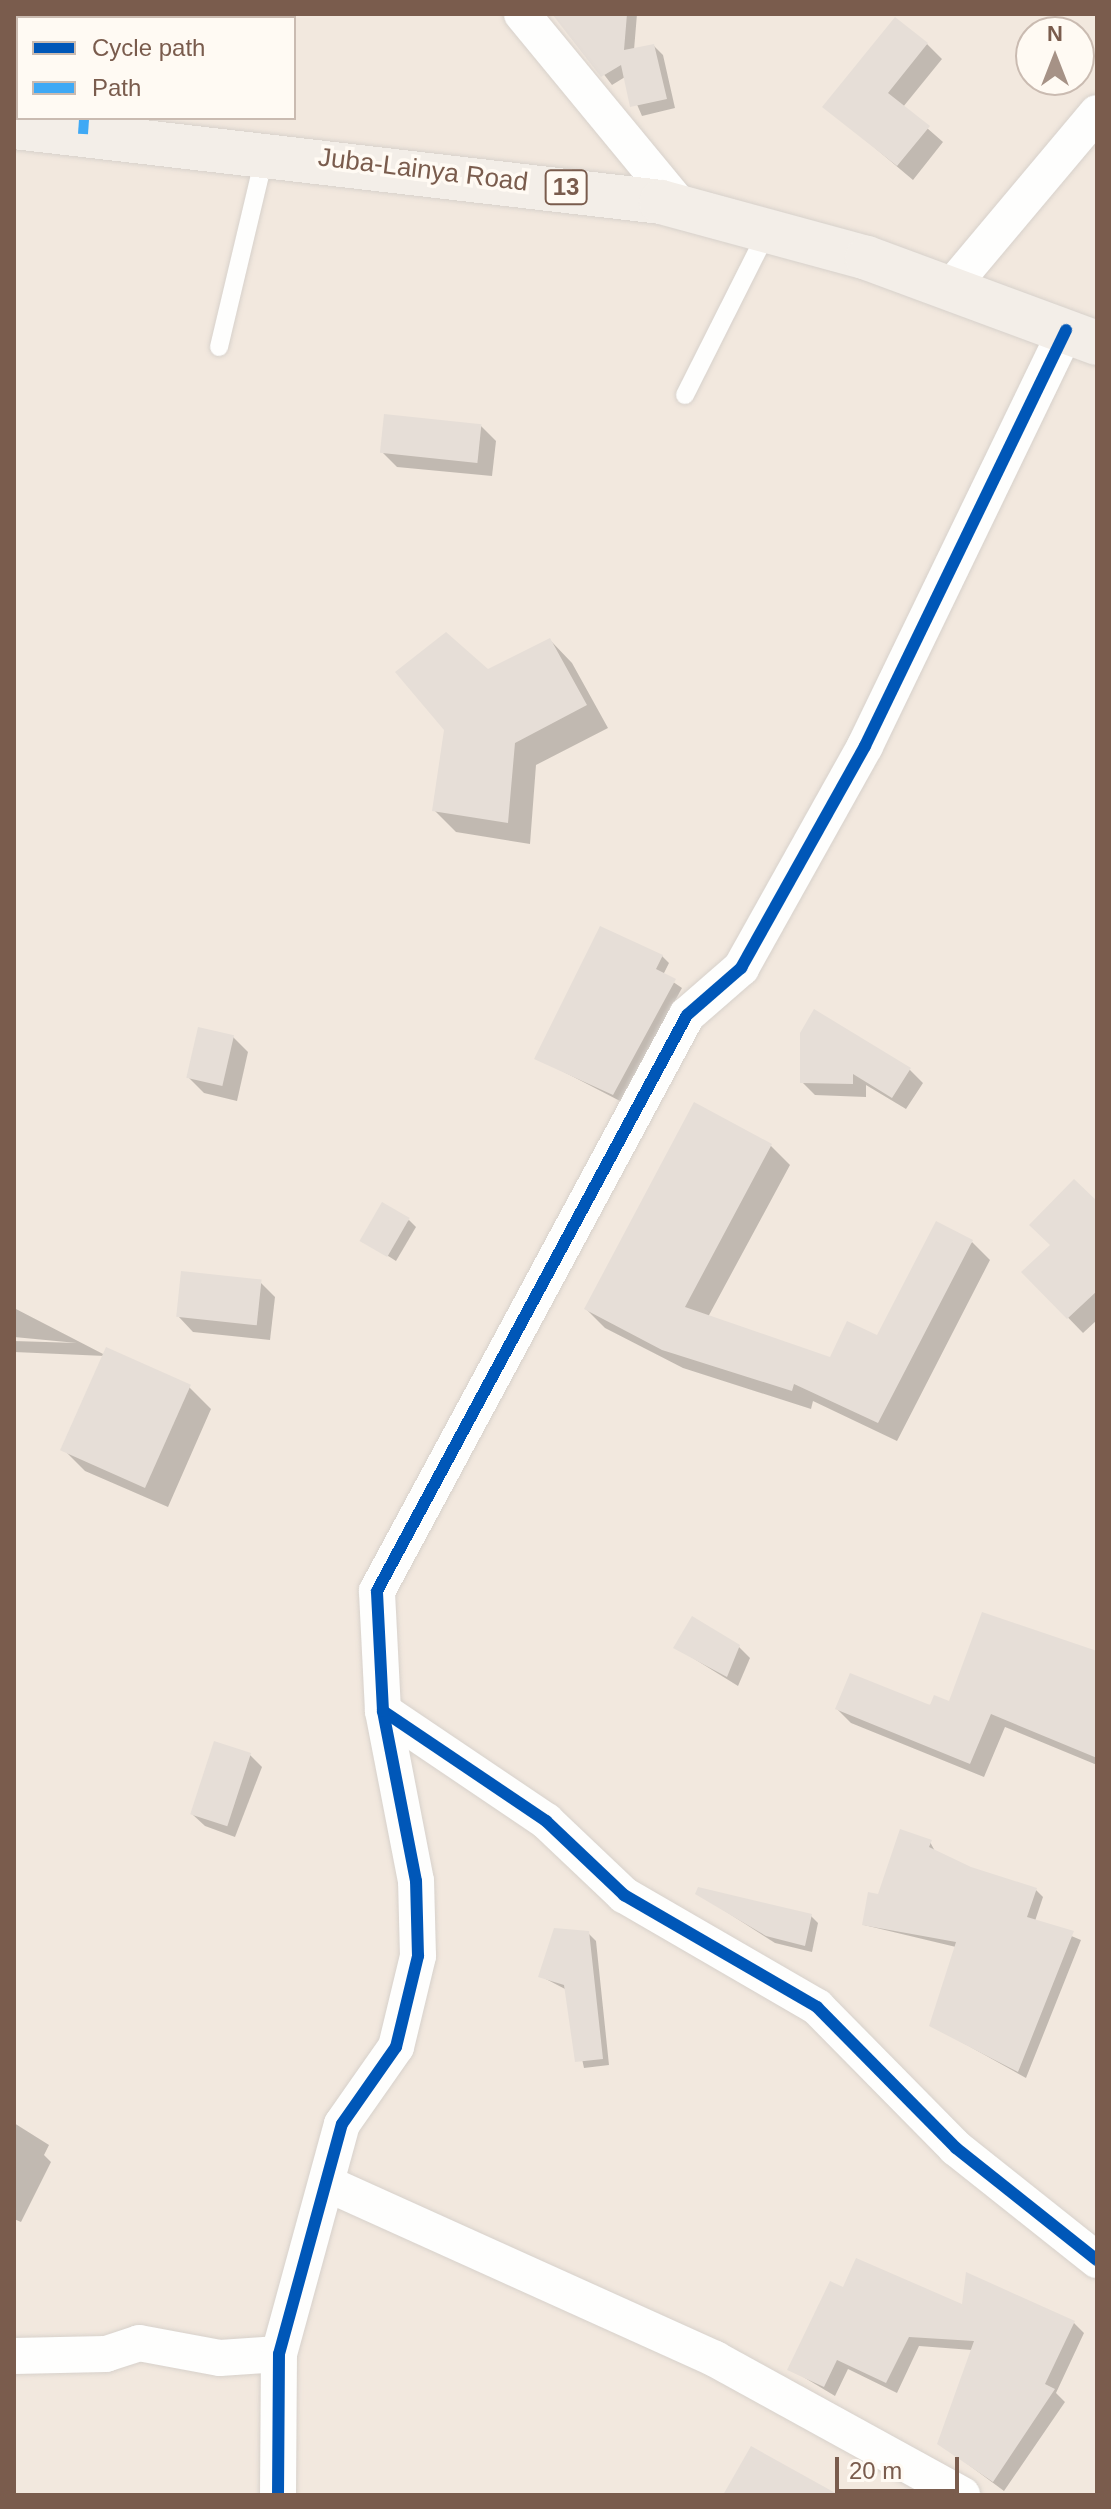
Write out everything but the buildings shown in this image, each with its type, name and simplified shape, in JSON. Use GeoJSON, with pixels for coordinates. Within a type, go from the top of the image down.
{"type":"FeatureCollection","features":[{"type":"Feature","properties":{"kind":"main road","name":"Juba-Lainya Road"},"geometry":{"type":"LineString","coordinates":[[14,127],[266,152],[680,206],[770,228],[951,287],[1082,337]]}},
{"type":"Feature","properties":{"kind":"street"},"geometry":{"type":"LineString","coordinates":[[522,14],[680,206]]}},
{"type":"Feature","properties":{"kind":"street"},"geometry":{"type":"LineString","coordinates":[[951,287],[1097,113]]}},
{"type":"Feature","properties":{"kind":"street"},"geometry":{"type":"LineString","coordinates":[[278,2495],[279,2354],[342,2124],[396,2047],[418,1956],[416,1881],[383,1711],[377,1591],[687,1015],[741,968],[865,746],[1082,337]]}},
{"type":"Feature","properties":{"kind":"street"},"geometry":{"type":"LineString","coordinates":[[383,1711],[546,1821],[624,1895],[817,2007],[956,2148],[1097,2260]]}},
{"type":"Feature","properties":{"kind":"street"},"geometry":{"type":"LineString","coordinates":[[328,2184],[715,2359],[962,2495]]}},
{"type":"Feature","properties":{"kind":"street"},"geometry":{"type":"LineString","coordinates":[[14,2356],[106,2354],[139,2343],[220,2358],[279,2354]]}},
{"type":"Feature","properties":{"kind":"lane"},"geometry":{"type":"LineString","coordinates":[[219,347],[266,152]]}},
{"type":"Feature","properties":{"kind":"lane"},"geometry":{"type":"LineString","coordinates":[[685,395],[770,228]]}},
{"type":"Feature","properties":{"kind":"shaded area"},"geometry":{"type":"Polygon","coordinates":[[[14,14],[1097,14],[1097,2495],[14,2495],[14,14]]]}},
{"type":"Feature","properties":{"kind":"marked path"},"geometry":{"type":"LineString","coordinates":[[83,134],[84,120]]}},
{"type":"Feature","properties":{"kind":"cycle path"},"geometry":{"type":"LineString","coordinates":[[278,2495],[279,2354],[342,2124],[396,2047],[418,1956],[416,1881],[383,1711],[377,1591],[687,1015],[741,968],[865,746],[1066,330]]}},
{"type":"Feature","properties":{"kind":"cycle path"},"geometry":{"type":"LineString","coordinates":[[383,1711],[546,1821],[624,1895],[817,2007],[956,2148],[1097,2260]]}}]}
